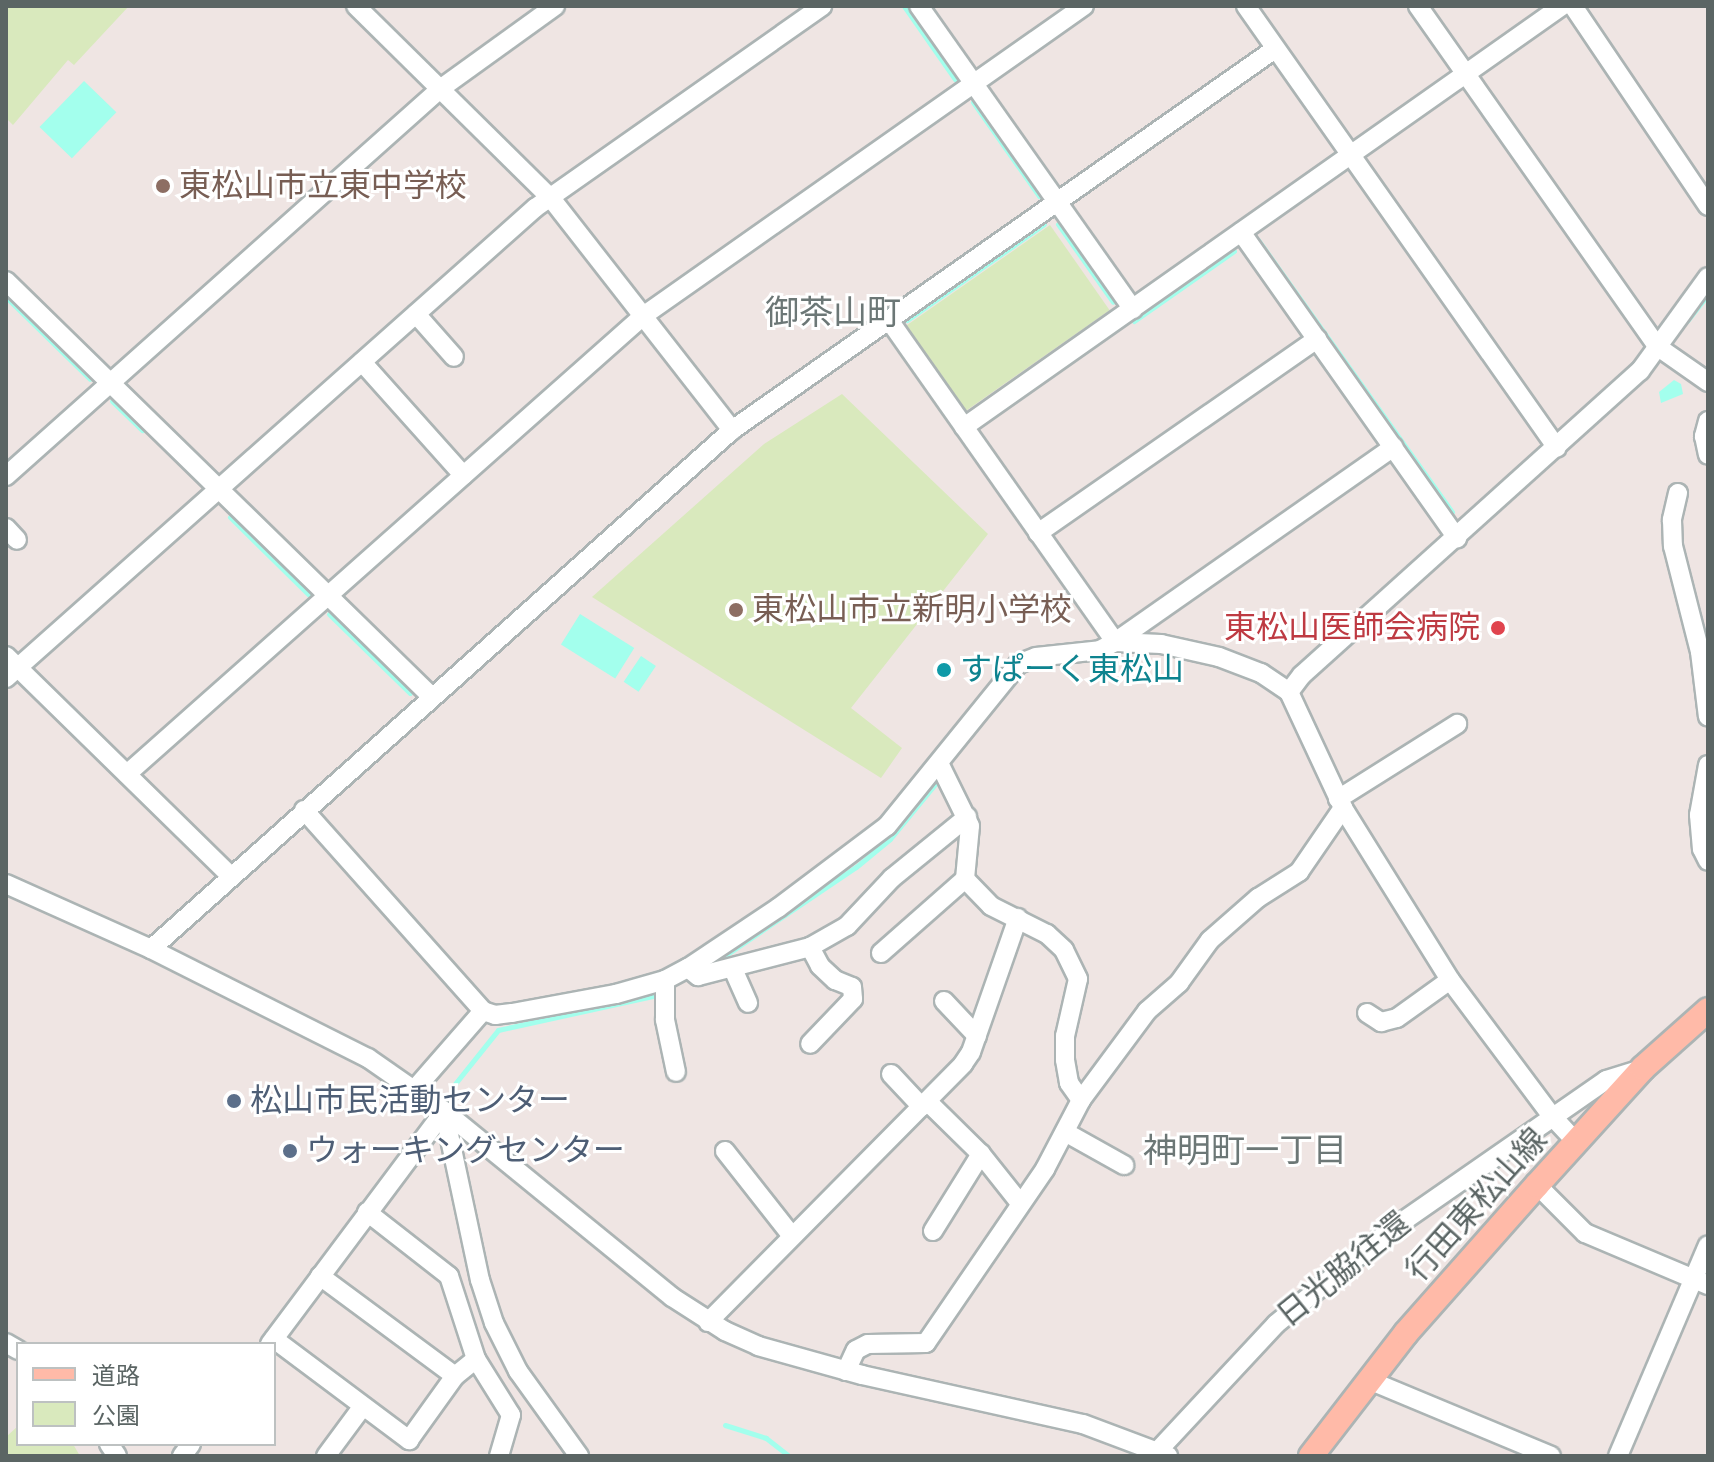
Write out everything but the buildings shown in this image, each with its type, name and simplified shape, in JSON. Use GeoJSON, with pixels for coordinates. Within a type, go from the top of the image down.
{"type":"FeatureCollection","features":[{"type":"Feature","properties":{"kind":"main road","name":"行田東松山線"},"geometry":{"type":"LineString","coordinates":[[1311,1456],[1406,1333],[1537,1185],[1643,1068],[1708,1010]]}},
{"type":"Feature","properties":{"kind":"street"},"geometry":{"type":"LineString","coordinates":[[356,6],[550,197],[732,430]]}},
{"type":"Feature","properties":{"kind":"street"},"geometry":{"type":"LineString","coordinates":[[6,475],[440,89],[554,6]]}},
{"type":"Feature","properties":{"kind":"street"},"geometry":{"type":"LineString","coordinates":[[231,876],[127,774],[10,667],[219,490],[550,197],[822,6]]}},
{"type":"Feature","properties":{"kind":"street"},"geometry":{"type":"LineString","coordinates":[[919,6],[1133,309]]}},
{"type":"Feature","properties":{"kind":"street"},"geometry":{"type":"LineString","coordinates":[[127,774],[643,316],[1084,6]]}},
{"type":"Feature","properties":{"kind":"street"},"geometry":{"type":"LineString","coordinates":[[1246,6],[1557,448]]}},
{"type":"Feature","properties":{"kind":"street"},"geometry":{"type":"LineString","coordinates":[[1418,6],[1658,347],[1708,382]]}},
{"type":"Feature","properties":{"kind":"street"},"geometry":{"type":"LineString","coordinates":[[964,427],[1562,6]]}},
{"type":"Feature","properties":{"kind":"street"},"geometry":{"type":"LineString","coordinates":[[1573,6],[1708,206]]}},
{"type":"Feature","properties":{"kind":"street"},"geometry":{"type":"LineString","coordinates":[[151,949],[732,430],[1057,205],[1275,49]]}},
{"type":"Feature","properties":{"kind":"street"},"geometry":{"type":"LineString","coordinates":[[1241,232],[1457,538]]}},
{"type":"Feature","properties":{"kind":"street"},"geometry":{"type":"LineString","coordinates":[[1289,692],[1302,675],[1640,371],[1708,277]]}},
{"type":"Feature","properties":{"kind":"street"},"geometry":{"type":"LineString","coordinates":[[6,281],[432,697]]}},
{"type":"Feature","properties":{"kind":"street"},"geometry":{"type":"LineString","coordinates":[[416,314],[454,357]]}},
{"type":"Feature","properties":{"kind":"street"},"geometry":{"type":"LineString","coordinates":[[889,320],[1115,642]]}},
{"type":"Feature","properties":{"kind":"street"},"geometry":{"type":"LineString","coordinates":[[1038,533],[1317,339]]}},
{"type":"Feature","properties":{"kind":"street"},"geometry":{"type":"LineString","coordinates":[[362,362],[463,475]]}},
{"type":"Feature","properties":{"kind":"street"},"geometry":{"type":"LineString","coordinates":[[1708,421],[1704,436],[1708,455]]}},
{"type":"Feature","properties":{"kind":"street"},"geometry":{"type":"LineString","coordinates":[[304,810],[483,1011],[495,1015],[512,1013],[616,994],[665,980],[688,968],[862,848],[887,826],[1018,664],[1036,657],[1100,650],[1115,642],[1393,447]]}},
{"type":"Feature","properties":{"kind":"street"},"geometry":{"type":"LineString","coordinates":[[1678,493],[1672,520],[1673,546],[1700,652],[1708,717]]}},
{"type":"Feature","properties":{"kind":"street"},"geometry":{"type":"LineString","coordinates":[[1115,642],[1161,644],[1219,657],[1261,673],[1289,692],[1341,804],[1450,980],[1551,1115],[1576,1142]]}},
{"type":"Feature","properties":{"kind":"street"},"geometry":{"type":"LineString","coordinates":[[846,1371],[856,1350],[868,1344],[926,1343],[1045,1169],[1081,1100],[1147,1011],[1179,983],[1210,940],[1258,898],[1299,872],[1341,804],[1457,724]]}},
{"type":"Feature","properties":{"kind":"street"},"geometry":{"type":"LineString","coordinates":[[881,953],[965,879],[970,826],[939,763]]}},
{"type":"Feature","properties":{"kind":"street"},"geometry":{"type":"LineString","coordinates":[[1708,765],[1699,815],[1702,849],[1708,861]]}},
{"type":"Feature","properties":{"kind":"street"},"geometry":{"type":"LineString","coordinates":[[688,968],[698,976],[810,947],[847,926],[892,878],[967,817]]}},
{"type":"Feature","properties":{"kind":"street"},"geometry":{"type":"LineString","coordinates":[[965,879],[991,906],[1047,934],[1064,950],[1078,979],[1065,1036],[1065,1060],[1069,1083],[1081,1100]]}},
{"type":"Feature","properties":{"kind":"street"},"geometry":{"type":"LineString","coordinates":[[6,884],[151,949],[368,1058],[444,1111],[648,1278],[708,1322],[758,1346],[846,1371],[1083,1424],[1159,1454]]}},
{"type":"Feature","properties":{"kind":"street"},"geometry":{"type":"LineString","coordinates":[[708,1322],[963,1064],[977,1036],[1018,918]]}},
{"type":"Feature","properties":{"kind":"street"},"geometry":{"type":"LineString","coordinates":[[810,947],[835,980],[852,987],[853,999],[810,1044]]}},
{"type":"Feature","properties":{"kind":"street"},"geometry":{"type":"LineString","coordinates":[[733,969],[748,1003]]}},
{"type":"Feature","properties":{"kind":"street"},"geometry":{"type":"LineString","coordinates":[[665,980],[665,1020],[676,1072]]}},
{"type":"Feature","properties":{"kind":"street"},"geometry":{"type":"LineString","coordinates":[[1367,1013],[1381,1022],[1397,1018],[1450,980]]}},
{"type":"Feature","properties":{"kind":"street"},"geometry":{"type":"LineString","coordinates":[[944,1001],[977,1036]]}},
{"type":"Feature","properties":{"kind":"street"},"geometry":{"type":"LineString","coordinates":[[414,1090],[483,1011]]}},
{"type":"Feature","properties":{"kind":"street","name":"日光脇往還"},"geometry":{"type":"LineString","coordinates":[[1159,1454],[1246,1354],[1302,1301],[1389,1231],[1551,1115],[1606,1080],[1643,1068]]}},
{"type":"Feature","properties":{"kind":"street"},"geometry":{"type":"LineString","coordinates":[[891,1074],[981,1154],[1020,1203]]}},
{"type":"Feature","properties":{"kind":"street"},"geometry":{"type":"LineString","coordinates":[[272,1341],[444,1111]]}},
{"type":"Feature","properties":{"kind":"street"},"geometry":{"type":"LineString","coordinates":[[444,1111],[480,1280],[494,1323],[518,1371],[579,1456]]}},
{"type":"Feature","properties":{"kind":"street"},"geometry":{"type":"LineString","coordinates":[[1065,1132],[1124,1165]]}},
{"type":"Feature","properties":{"kind":"street"},"geometry":{"type":"LineString","coordinates":[[725,1151],[792,1236]]}},
{"type":"Feature","properties":{"kind":"street"},"geometry":{"type":"LineString","coordinates":[[933,1231],[981,1154]]}},
{"type":"Feature","properties":{"kind":"street"},"geometry":{"type":"LineString","coordinates":[[1537,1185],[1585,1233],[1701,1282]]}},
{"type":"Feature","properties":{"kind":"street"},"geometry":{"type":"LineString","coordinates":[[367,1212],[449,1276],[476,1359],[511,1415],[499,1456]]}},
{"type":"Feature","properties":{"kind":"street"},"geometry":{"type":"LineString","coordinates":[[1618,1456],[1701,1282],[1708,1245]]}},
{"type":"Feature","properties":{"kind":"street"},"geometry":{"type":"LineString","coordinates":[[320,1276],[455,1376]]}},
{"type":"Feature","properties":{"kind":"street"},"geometry":{"type":"LineString","coordinates":[[276,1344],[363,1406],[410,1448],[455,1376],[476,1359]]}},
{"type":"Feature","properties":{"kind":"street"},"geometry":{"type":"LineString","coordinates":[[1371,1381],[1551,1456]]}},
{"type":"Feature","properties":{"kind":"street"},"geometry":{"type":"LineString","coordinates":[[326,1456],[363,1406]]}},
{"type":"Feature","properties":{"kind":"green space"},"geometry":{"type":"Polygon","coordinates":[[[6,6],[129,6],[74,65],[68,60],[13,125],[6,118],[6,6]]]}},
{"type":"Feature","properties":{"kind":"green space"},"geometry":{"type":"Polygon","coordinates":[[[1050,225],[1110,310],[965,412],[905,327],[1050,225]]]}},
{"type":"Feature","properties":{"kind":"green space"},"geometry":{"type":"Polygon","coordinates":[[[842,394],[988,534],[851,708],[902,748],[881,778],[592,597],[764,444],[842,394]]]}},
{"type":"Feature","properties":{"kind":"green space"},"geometry":{"type":"Polygon","coordinates":[[[16,1428],[16,1446],[74,1446],[80,1456],[6,1456],[6,1437],[16,1428]]]}},
{"type":"Feature","properties":{"kind":"shaded area"},"geometry":{"type":"Polygon","coordinates":[[[84,81],[116,112],[72,158],[40,127],[84,81]]]}},
{"type":"Feature","properties":{"kind":"shaded area"},"geometry":{"type":"Polygon","coordinates":[[[1674,380],[1681,384],[1683,394],[1661,403],[1659,392],[1674,380]]]}},
{"type":"Feature","properties":{"kind":"shaded area"},"geometry":{"type":"Polygon","coordinates":[[[580,614],[634,648],[615,678],[561,645],[580,614]]]}},
{"type":"Feature","properties":{"kind":"shaded area"},"geometry":{"type":"Polygon","coordinates":[[[641,656],[656,666],[639,692],[624,682],[641,656]]]}},
{"type":"Feature","properties":{"kind":"waterway"},"geometry":{"type":"LineString","coordinates":[[904,6],[955,79]]}},
{"type":"Feature","properties":{"kind":"waterway"},"geometry":{"type":"LineString","coordinates":[[973,102],[1039,196]]}},
{"type":"Feature","properties":{"kind":"waterway"},"geometry":{"type":"LineString","coordinates":[[907,320],[1044,224]]}},
{"type":"Feature","properties":{"kind":"waterway"},"geometry":{"type":"LineString","coordinates":[[1058,224],[1113,302]]}},
{"type":"Feature","properties":{"kind":"waterway"},"geometry":{"type":"LineString","coordinates":[[1258,240],[1452,512]]}},
{"type":"Feature","properties":{"kind":"waterway"},"geometry":{"type":"LineString","coordinates":[[1134,321],[1234,251]]}},
{"type":"Feature","properties":{"kind":"waterway"},"geometry":{"type":"LineString","coordinates":[[1687,321],[1708,294]]}},
{"type":"Feature","properties":{"kind":"waterway"},"geometry":{"type":"LineString","coordinates":[[6,297],[90,379]]}},
{"type":"Feature","properties":{"kind":"waterway"},"geometry":{"type":"LineString","coordinates":[[112,401],[142,430]]}},
{"type":"Feature","properties":{"kind":"waterway"},"geometry":{"type":"LineString","coordinates":[[230,517],[308,594]]}},
{"type":"Feature","properties":{"kind":"waterway"},"geometry":{"type":"LineString","coordinates":[[329,614],[410,693]]}},
{"type":"Feature","properties":{"kind":"waterway"},"geometry":{"type":"LineString","coordinates":[[714,963],[856,867],[890,839],[935,784]]}},
{"type":"Feature","properties":{"kind":"waterway"},"geometry":{"type":"LineString","coordinates":[[454,1085],[498,1030],[657,995]]}},
{"type":"Feature","properties":{"kind":"waterway"},"geometry":{"type":"LineString","coordinates":[[725,1425],[766,1438],[789,1456]]}},
{"type":"Feature","properties":{"kind":"place","name":"東松山市立東中学校"},"geometry":{"type":"Point","coordinates":[163,186]}},
{"type":"Feature","properties":{"kind":"place","name":"東松山市立新明小学校"},"geometry":{"type":"Point","coordinates":[736,610]}},
{"type":"Feature","properties":{"kind":"place","name":"東松山医師会病院"},"geometry":{"type":"Point","coordinates":[1498,628]}},
{"type":"Feature","properties":{"kind":"place","name":"すぱーく東松山"},"geometry":{"type":"Point","coordinates":[944,670]}},
{"type":"Feature","properties":{"kind":"place","name":"松山市民活動センター"},"geometry":{"type":"Point","coordinates":[234,1101]}},
{"type":"Feature","properties":{"kind":"place","name":"ウォーキングセンター"},"geometry":{"type":"Point","coordinates":[290,1151]}},
{"type":"Feature","properties":{"kind":"district","name":"御茶山町"},"geometry":{"type":"Point","coordinates":[833,315]}},
{"type":"Feature","properties":{"kind":"district","name":"神明町一丁目"},"geometry":{"type":"Point","coordinates":[1245,1153]}}]}
